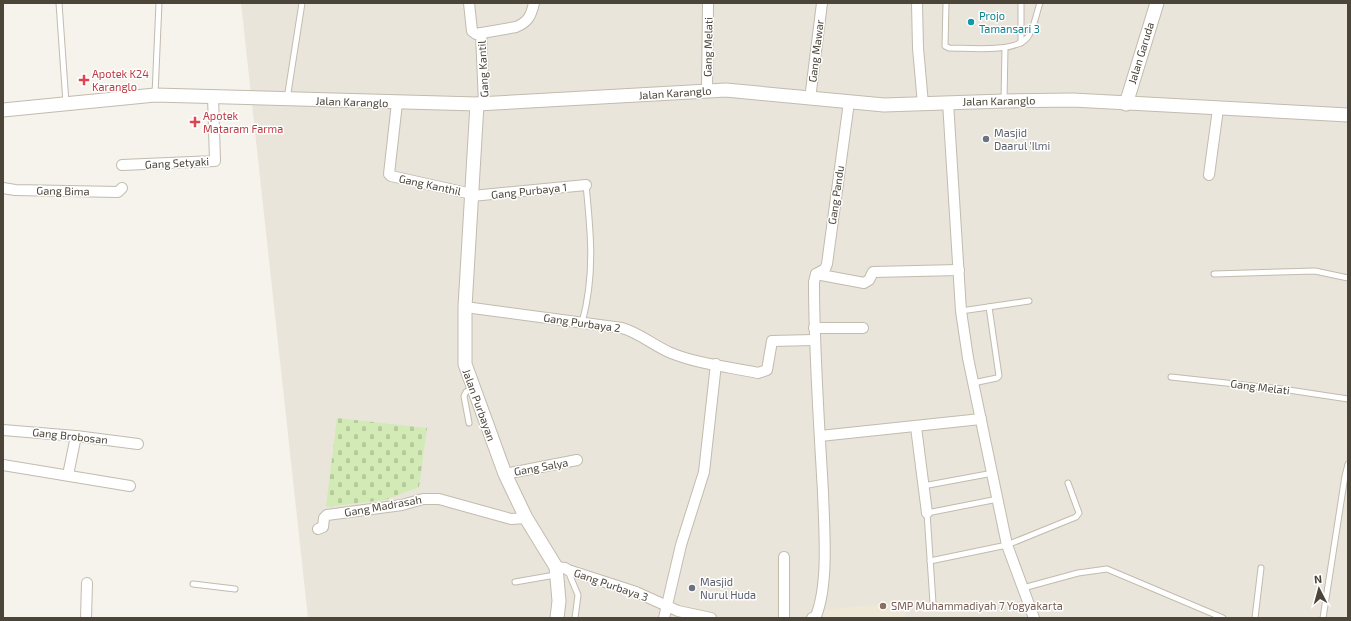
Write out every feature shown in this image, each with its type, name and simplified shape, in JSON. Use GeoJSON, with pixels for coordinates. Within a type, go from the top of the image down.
{"type":"FeatureCollection","features":[{"type":"Feature","properties":{"kind":"street"},"geometry":{"type":"LineString","coordinates":[[469,3],[472,31],[476,34],[516,27],[522,24],[530,18],[534,3]]}},
{"type":"Feature","properties":{"kind":"street","name":"Gang Melati"},"geometry":{"type":"LineString","coordinates":[[707,91],[708,3]]}},
{"type":"Feature","properties":{"kind":"street","name":"Gang Mawar"},"geometry":{"type":"LineString","coordinates":[[810,99],[822,3]]}},
{"type":"Feature","properties":{"kind":"street"},"geometry":{"type":"LineString","coordinates":[[917,3],[918,48],[923,104]]}},
{"type":"Feature","properties":{"kind":"street","name":"Jalan Garuda"},"geometry":{"type":"LineString","coordinates":[[1126,104],[1157,3]]}},
{"type":"Feature","properties":{"kind":"street","name":"Gang Kantil"},"geometry":{"type":"LineString","coordinates":[[481,33],[481,104]]}},
{"type":"Feature","properties":{"kind":"street","name":"Jalan Karanglo"},"geometry":{"type":"LineString","coordinates":[[3,110],[155,95],[397,103],[481,104],[707,91],[733,91],[884,105],[948,102],[1073,100],[1218,110],[1348,115]]}},
{"type":"Feature","properties":{"kind":"street","name":"Gang Setyaki"},"geometry":{"type":"LineString","coordinates":[[122,165],[215,161],[213,96]]}},
{"type":"Feature","properties":{"kind":"street","name":"Gang Pandu"},"geometry":{"type":"LineString","coordinates":[[815,278],[825,269],[827,264],[849,102]]}},
{"type":"Feature","properties":{"kind":"street"},"geometry":{"type":"LineString","coordinates":[[948,102],[961,311],[973,383],[1007,545],[1034,618]]}},
{"type":"Feature","properties":{"kind":"street","name":"Gang Kanthil"},"geometry":{"type":"LineString","coordinates":[[397,103],[389,174],[391,176],[472,195]]}},
{"type":"Feature","properties":{"kind":"street","name":"Jalan Purbayan"},"geometry":{"type":"LineString","coordinates":[[481,104],[472,195],[466,307],[465,364],[505,474],[526,518],[561,571],[557,618]]}},
{"type":"Feature","properties":{"kind":"street"},"geometry":{"type":"LineString","coordinates":[[1209,175],[1218,110]]}},
{"type":"Feature","properties":{"kind":"street","name":"Gang Purbaya 1"},"geometry":{"type":"LineString","coordinates":[[472,195],[586,185]]}},
{"type":"Feature","properties":{"kind":"street","name":"Gang Bima"},"geometry":{"type":"LineString","coordinates":[[3,188],[15,190],[118,192],[122,188]]}},
{"type":"Feature","properties":{"kind":"street"},"geometry":{"type":"LineString","coordinates":[[812,618],[816,616],[819,607],[824,557],[825,527],[814,340],[815,278],[864,283],[869,280],[873,272],[959,270]]}},
{"type":"Feature","properties":{"kind":"street","name":"Gang Purbaya 2"},"geometry":{"type":"LineString","coordinates":[[466,307],[628,330],[672,353],[716,364],[763,373],[767,370],[772,341],[814,340]]}},
{"type":"Feature","properties":{"kind":"street"},"geometry":{"type":"LineString","coordinates":[[814,328],[863,328]]}},
{"type":"Feature","properties":{"kind":"street"},"geometry":{"type":"LineString","coordinates":[[664,618],[680,545],[704,472],[716,364]]}},
{"type":"Feature","properties":{"kind":"street"},"geometry":{"type":"LineString","coordinates":[[820,436],[981,419]]}},
{"type":"Feature","properties":{"kind":"street"},"geometry":{"type":"LineString","coordinates":[[916,427],[927,513]]}},
{"type":"Feature","properties":{"kind":"street","name":"Gang Brobosan"},"geometry":{"type":"LineString","coordinates":[[3,430],[76,436],[138,444]]}},
{"type":"Feature","properties":{"kind":"street"},"geometry":{"type":"LineString","coordinates":[[68,475],[76,436]]}},
{"type":"Feature","properties":{"kind":"street","name":"Gang Salya"},"geometry":{"type":"LineString","coordinates":[[505,474],[577,460]]}},
{"type":"Feature","properties":{"kind":"street"},"geometry":{"type":"LineString","coordinates":[[3,465],[130,486]]}},
{"type":"Feature","properties":{"kind":"street","name":"Gang Madrasah"},"geometry":{"type":"LineString","coordinates":[[318,529],[323,527],[324,518],[327,516],[402,505],[428,498],[511,519],[526,518]]}},
{"type":"Feature","properties":{"kind":"street"},"geometry":{"type":"LineString","coordinates":[[784,557],[784,618]]}},
{"type":"Feature","properties":{"kind":"street","name":"Gang Purbaya 3"},"geometry":{"type":"LineString","coordinates":[[561,571],[636,592],[678,611],[711,618]]}},
{"type":"Feature","properties":{"kind":"street"},"geometry":{"type":"LineString","coordinates":[[86,618],[87,583]]}},
{"type":"Feature","properties":{"kind":"lane"},"geometry":{"type":"LineString","coordinates":[[59,3],[66,104]]}},
{"type":"Feature","properties":{"kind":"lane"},"geometry":{"type":"LineString","coordinates":[[155,95],[159,3]]}},
{"type":"Feature","properties":{"kind":"lane"},"geometry":{"type":"LineString","coordinates":[[287,99],[302,3]]}},
{"type":"Feature","properties":{"kind":"lane"},"geometry":{"type":"LineString","coordinates":[[946,3],[946,47],[1005,48],[1021,43],[1028,36],[1040,3]]}},
{"type":"Feature","properties":{"kind":"lane"},"geometry":{"type":"LineString","coordinates":[[1021,3],[1021,43]]}},
{"type":"Feature","properties":{"kind":"lane"},"geometry":{"type":"LineString","coordinates":[[1004,101],[1005,48]]}},
{"type":"Feature","properties":{"kind":"lane"},"geometry":{"type":"LineString","coordinates":[[582,323],[587,306],[592,253],[586,185]]}},
{"type":"Feature","properties":{"kind":"lane"},"geometry":{"type":"LineString","coordinates":[[1214,274],[1315,271],[1348,278]]}},
{"type":"Feature","properties":{"kind":"lane"},"geometry":{"type":"LineString","coordinates":[[961,311],[1029,301]]}},
{"type":"Feature","properties":{"kind":"lane"},"geometry":{"type":"LineString","coordinates":[[973,383],[997,378],[999,376],[989,307]]}},
{"type":"Feature","properties":{"kind":"lane","name":"Gang Melati"},"geometry":{"type":"LineString","coordinates":[[1171,377],[1282,389],[1348,399]]}},
{"type":"Feature","properties":{"kind":"lane"},"geometry":{"type":"LineString","coordinates":[[469,423],[464,396],[466,392],[473,388]]}},
{"type":"Feature","properties":{"kind":"lane"},"geometry":{"type":"LineString","coordinates":[[1323,618],[1344,476],[1348,464]]}},
{"type":"Feature","properties":{"kind":"lane"},"geometry":{"type":"LineString","coordinates":[[923,486],[993,473]]}},
{"type":"Feature","properties":{"kind":"lane"},"geometry":{"type":"LineString","coordinates":[[930,561],[1007,545],[1076,517],[1079,513],[1078,508],[1068,483]]}},
{"type":"Feature","properties":{"kind":"lane"},"geometry":{"type":"LineString","coordinates":[[933,603],[927,513],[998,499]]}},
{"type":"Feature","properties":{"kind":"lane"},"geometry":{"type":"LineString","coordinates":[[1256,618],[1261,568]]}},
{"type":"Feature","properties":{"kind":"lane"},"geometry":{"type":"LineString","coordinates":[[1022,589],[1078,573],[1107,569],[1223,618]]}},
{"type":"Feature","properties":{"kind":"lane"},"geometry":{"type":"LineString","coordinates":[[515,582],[561,571],[578,595],[575,618]]}},
{"type":"Feature","properties":{"kind":"lane"},"geometry":{"type":"LineString","coordinates":[[193,584],[235,589]]}},
{"type":"Feature","properties":{"kind":"lane"},"geometry":{"type":"LineString","coordinates":[[819,607],[820,618]]}},
{"type":"Feature","properties":{"kind":"shaded area"},"geometry":{"type":"Polygon","coordinates":[[[241,3],[1348,3],[1348,618],[308,618],[241,3]]]}},
{"type":"Feature","properties":{"kind":"shaded area","name":"SMP Muhammadiyah 7 Yogyakarta"},"geometry":{"type":"Polygon","coordinates":[[[905,602],[906,618],[819,618],[819,610],[905,602]]]}},
{"type":"Feature","properties":{"kind":"green space"},"geometry":{"type":"Polygon","coordinates":[[[337,418],[427,428],[419,487],[385,500],[326,507],[337,418]]]}},
{"type":"Feature","properties":{"kind":"place","name":"Projo Tamansari 3"},"geometry":{"type":"Point","coordinates":[971,22]}},
{"type":"Feature","properties":{"kind":"place","name":"Apotek K24 Karanglo"},"geometry":{"type":"Point","coordinates":[84,80]}},
{"type":"Feature","properties":{"kind":"place","name":"Apotek Mataram Farma"},"geometry":{"type":"Point","coordinates":[195,122]}},
{"type":"Feature","properties":{"kind":"place","name":"Masjid Daarul 'Ilmi"},"geometry":{"type":"Point","coordinates":[986,139]}},
{"type":"Feature","properties":{"kind":"place","name":"Masjid Nurul Huda"},"geometry":{"type":"Point","coordinates":[692,588]}},
{"type":"Feature","properties":{"kind":"place","name":"SMP Muhammadiyah 7 Yogyakarta"},"geometry":{"type":"Point","coordinates":[883,606]}}]}
